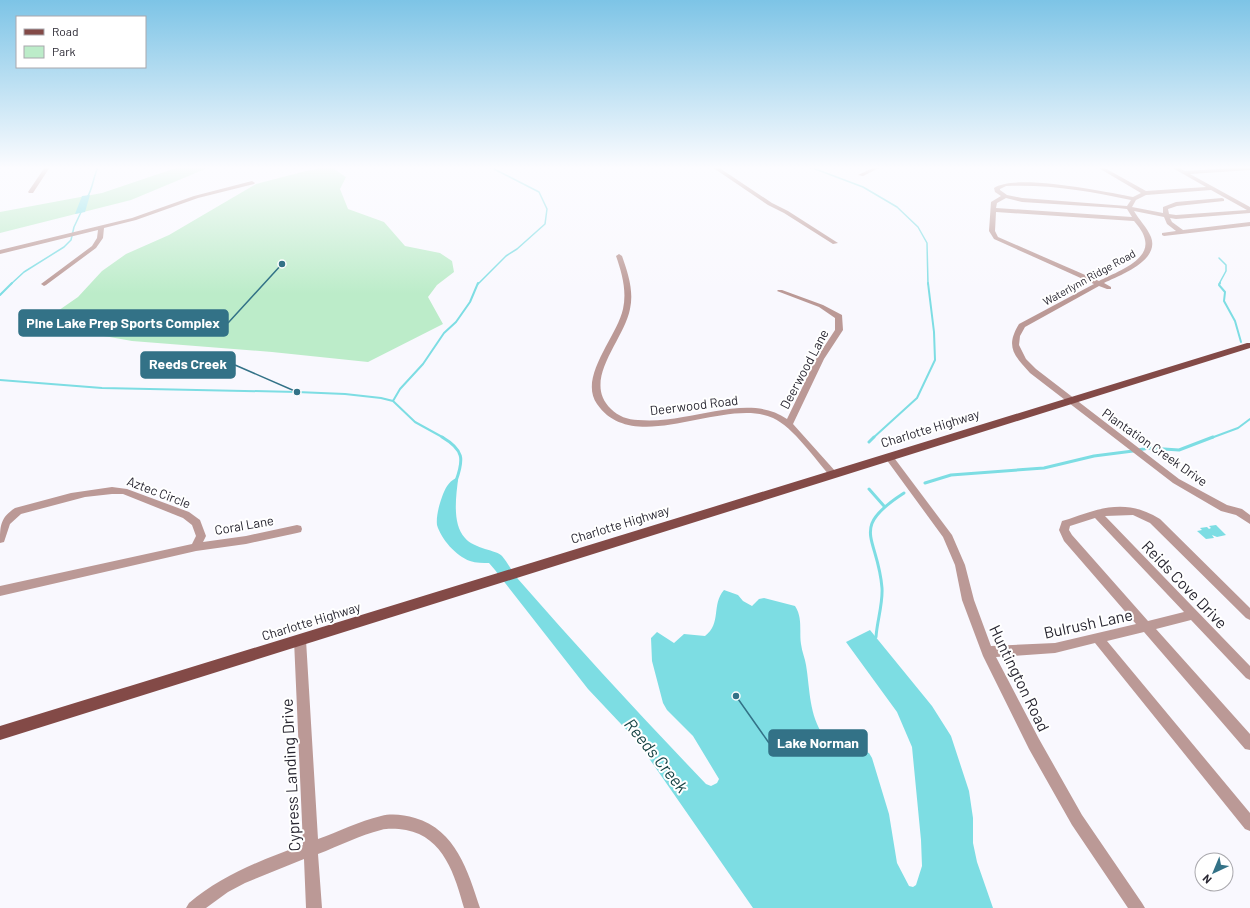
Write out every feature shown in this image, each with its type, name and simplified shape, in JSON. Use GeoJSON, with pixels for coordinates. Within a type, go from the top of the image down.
{"type":"FeatureCollection","features":[{"type":"Feature","properties":{"kind":"main road","name":"Charlotte Highway"},"geometry":{"type":"LineString","coordinates":[[0,733],[1250,345]]}},
{"type":"Feature","properties":{"kind":"street"},"geometry":{"type":"LineString","coordinates":[[0,252],[149,215],[164,209]]}},
{"type":"Feature","properties":{"kind":"street"},"geometry":{"type":"LineString","coordinates":[[781,209],[835,243]]}},
{"type":"Feature","properties":{"kind":"street","name":"Waterlynn Ridge Road"},"geometry":{"type":"LineString","coordinates":[[1069,400],[1033,371],[1023,360],[1015,345],[1016,336],[1022,326],[1142,260],[1147,253],[1149,240],[1147,232],[1135,219],[1130,209]]}},
{"type":"Feature","properties":{"kind":"street"},"geometry":{"type":"LineString","coordinates":[[1140,209],[1166,215],[1192,217],[1250,210]]}},
{"type":"Feature","properties":{"kind":"street"},"geometry":{"type":"LineString","coordinates":[[1165,209],[1169,223],[1182,232]]}},
{"type":"Feature","properties":{"kind":"street"},"geometry":{"type":"LineString","coordinates":[[1109,288],[996,238],[992,230],[994,210],[1135,219]]}},
{"type":"Feature","properties":{"kind":"street"},"geometry":{"type":"LineString","coordinates":[[1164,234],[1250,224]]}},
{"type":"Feature","properties":{"kind":"street"},"geometry":{"type":"LineString","coordinates":[[44,284],[94,247],[102,232],[101,227]]}},
{"type":"Feature","properties":{"kind":"street","name":"Deerwood Road"},"geometry":{"type":"LineString","coordinates":[[619,256],[629,286],[627,310],[599,367],[594,392],[601,405],[616,418],[638,424],[658,424],[749,411],[775,415],[789,424],[833,474]]}},
{"type":"Feature","properties":{"kind":"street","name":"Deerwood Lane"},"geometry":{"type":"LineString","coordinates":[[780,291],[821,306],[839,317],[838,330],[820,359],[789,424]]}},
{"type":"Feature","properties":{"kind":"street","name":"Plantation Creek Drive"},"geometry":{"type":"LineString","coordinates":[[1069,400],[1176,481],[1224,508],[1239,512],[1250,520]]}},
{"type":"Feature","properties":{"kind":"street","name":"Huntington Road"},"geometry":{"type":"LineString","coordinates":[[889,457],[947,535],[960,565],[968,600],[987,652],[1034,744],[1077,820],[1137,908]]}},
{"type":"Feature","properties":{"kind":"street","name":"Aztec Circle"},"geometry":{"type":"LineString","coordinates":[[0,539],[6,521],[10,515],[18,511],[96,492],[115,490],[186,515],[196,523],[200,530],[201,536],[196,547]]}},
{"type":"Feature","properties":{"kind":"street"},"geometry":{"type":"LineString","coordinates":[[1239,512],[1250,510]]}},
{"type":"Feature","properties":{"kind":"street"},"geometry":{"type":"LineString","coordinates":[[1250,615],[1156,522],[1144,514],[1132,511],[1122,511],[1074,520],[1066,524],[1064,530],[1068,538],[1250,744]]}},
{"type":"Feature","properties":{"kind":"street","name":"Reids Cove Drive"},"geometry":{"type":"LineString","coordinates":[[1098,515],[1250,674]]}},
{"type":"Feature","properties":{"kind":"street","name":"Coral Lane"},"geometry":{"type":"LineString","coordinates":[[196,547],[246,540],[296,529]]}},
{"type":"Feature","properties":{"kind":"street"},"geometry":{"type":"LineString","coordinates":[[0,591],[196,547]]}},
{"type":"Feature","properties":{"kind":"street","name":"Bulrush Lane"},"geometry":{"type":"LineString","coordinates":[[987,652],[1055,648],[1193,615]]}},
{"type":"Feature","properties":{"kind":"street"},"geometry":{"type":"LineString","coordinates":[[1098,638],[1250,824]]}},
{"type":"Feature","properties":{"kind":"street","name":"Cypress Landing Drive"},"geometry":{"type":"LineString","coordinates":[[300,640],[314,908]]}},
{"type":"Feature","properties":{"kind":"street"},"geometry":{"type":"LineString","coordinates":[[194,908],[227,883],[311,849],[382,823],[406,823],[423,828],[439,838],[449,850],[460,870],[472,908]]}},
{"type":"Feature","properties":{"kind":"green space"},"geometry":{"type":"Polygon","coordinates":[[[14,209],[94,209],[0,233],[0,212],[14,209]]]}},
{"type":"Feature","properties":{"kind":"green space"},"geometry":{"type":"Polygon","coordinates":[[[213,209],[349,209],[384,222],[405,246],[440,253],[452,261],[454,272],[437,285],[428,297],[443,324],[368,362],[272,352],[132,341],[59,328],[52,315],[78,297],[102,271],[126,254],[169,235],[213,209]]]}},
{"type":"Feature","properties":{"kind":"water"},"geometry":{"type":"Polygon","coordinates":[[[77,209],[86,209],[85,212],[75,214],[77,209]]]}},
{"type":"Feature","properties":{"kind":"water"},"geometry":{"type":"Polygon","coordinates":[[[456,478],[458,480],[456,510],[458,525],[465,538],[474,545],[502,556],[518,579],[587,657],[706,784],[711,786],[717,783],[719,779],[693,736],[667,710],[663,703],[652,661],[651,638],[657,632],[674,643],[684,634],[705,636],[713,625],[718,602],[724,590],[738,595],[743,601],[752,606],[759,599],[764,598],[795,606],[800,620],[801,644],[815,720],[824,736],[869,753],[872,758],[889,814],[897,863],[909,886],[913,887],[916,885],[922,866],[912,747],[897,712],[846,642],[870,630],[932,706],[951,736],[969,791],[973,818],[973,843],[977,862],[993,908],[753,908],[637,741],[588,689],[495,570],[489,563],[475,562],[465,559],[454,551],[442,536],[437,525],[437,515],[446,489],[456,478]]]}},
{"type":"Feature","properties":{"kind":"water"},"geometry":{"type":"Polygon","coordinates":[[[1216,525],[1226,535],[1217,537],[1212,535],[1214,538],[1206,539],[1197,531],[1202,530],[1200,528],[1207,527],[1209,529],[1211,528],[1209,526],[1216,525]]]}},
{"type":"Feature","properties":{"kind":"waterway"},"geometry":{"type":"LineString","coordinates":[[478,284],[506,256],[517,249],[545,224],[547,209]]}},
{"type":"Feature","properties":{"kind":"waterway"},"geometry":{"type":"LineString","coordinates":[[899,209],[918,227],[927,243],[928,284]]}},
{"type":"Feature","properties":{"kind":"waterway"},"geometry":{"type":"LineString","coordinates":[[11,284],[24,272],[64,247],[71,240],[74,227],[82,210]]}},
{"type":"Feature","properties":{"kind":"waterway"},"geometry":{"type":"LineString","coordinates":[[1219,258],[1226,265],[1226,271],[1219,284]]}},
{"type":"Feature","properties":{"kind":"waterway"},"geometry":{"type":"LineString","coordinates":[[393,401],[400,389],[423,364],[444,333],[456,322],[470,302],[478,283]]}},
{"type":"Feature","properties":{"kind":"waterway"},"geometry":{"type":"LineString","coordinates":[[873,438],[917,398],[935,360],[934,332],[928,283]]}},
{"type":"Feature","properties":{"kind":"waterway"},"geometry":{"type":"LineString","coordinates":[[1220,283],[1219,285],[1225,292],[1224,301],[1235,321],[1241,342]]}},
{"type":"Feature","properties":{"kind":"waterway"},"geometry":{"type":"LineString","coordinates":[[0,295],[11,284]]}},
{"type":"Feature","properties":{"kind":"waterway","name":"Reeds Creek"},"geometry":{"type":"LineString","coordinates":[[0,380],[102,388],[345,394],[381,398],[393,401]]}},
{"type":"Feature","properties":{"kind":"waterway","name":"Reeds Creek"},"geometry":{"type":"LineString","coordinates":[[393,401],[415,422],[444,438]]}},
{"type":"Feature","properties":{"kind":"waterway"},"geometry":{"type":"LineString","coordinates":[[1211,438],[1238,428],[1250,419]]}},
{"type":"Feature","properties":{"kind":"waterway","name":"Reeds Creek"},"geometry":{"type":"LineString","coordinates":[[442,437],[455,446],[460,456],[461,461],[456,481]]}},
{"type":"Feature","properties":{"kind":"waterway"},"geometry":{"type":"LineString","coordinates":[[1138,450],[1149,448],[1179,450],[1213,437]]}},
{"type":"Feature","properties":{"kind":"waterway"},"geometry":{"type":"LineString","coordinates":[[869,442],[873,438]]}},
{"type":"Feature","properties":{"kind":"waterway"},"geometry":{"type":"LineString","coordinates":[[925,483],[951,475],[1044,468],[1094,456],[1133,451]]}},
{"type":"Feature","properties":{"kind":"waterway"},"geometry":{"type":"LineString","coordinates":[[869,489],[884,506]]}},
{"type":"Feature","properties":{"kind":"waterway"},"geometry":{"type":"LineString","coordinates":[[876,637],[882,600],[882,588],[880,570],[870,534],[871,525],[876,516],[887,505],[904,493]]}},
{"type":"Feature","properties":{"kind":"place","name":"Pine Lake Prep Sports Complex"},"geometry":{"type":"Point","coordinates":[282,264]}},
{"type":"Feature","properties":{"kind":"place","name":"Reeds Creek"},"geometry":{"type":"Point","coordinates":[297,392]}},
{"type":"Feature","properties":{"kind":"place","name":"Lake Norman"},"geometry":{"type":"Point","coordinates":[736,696]}}]}
